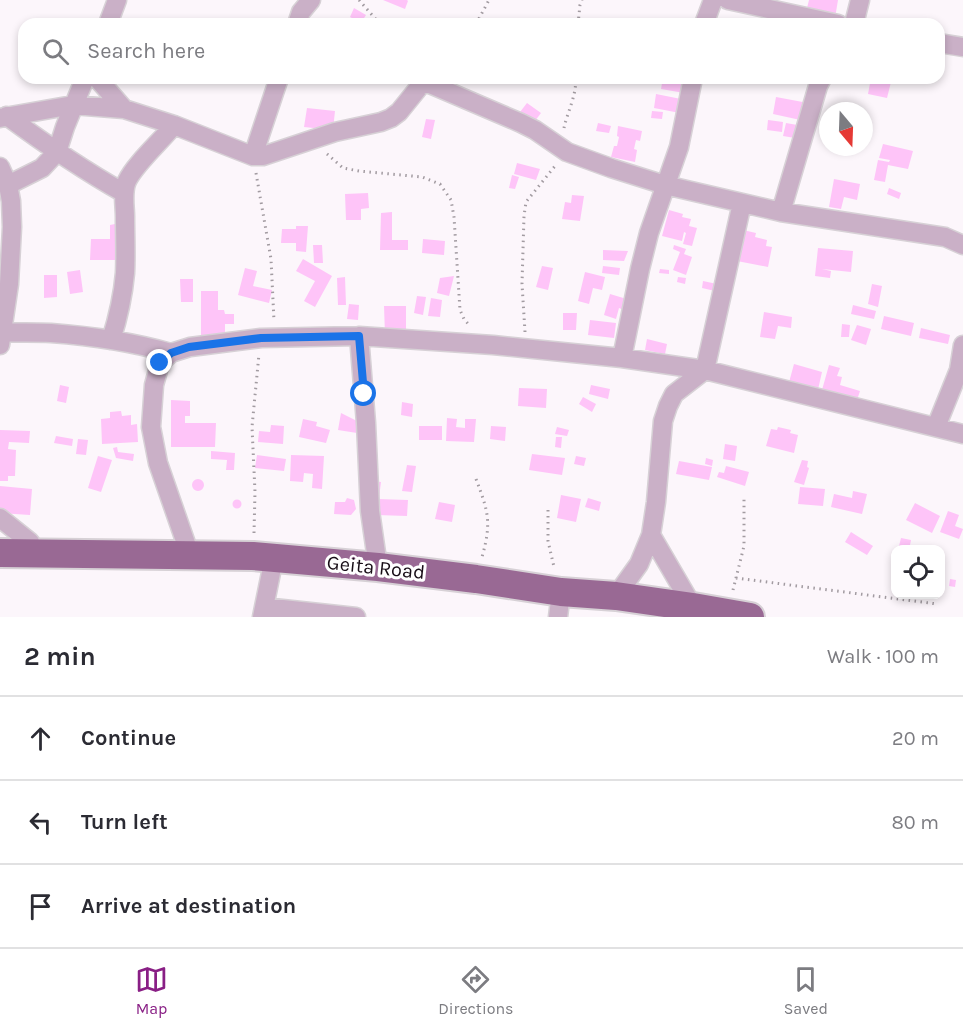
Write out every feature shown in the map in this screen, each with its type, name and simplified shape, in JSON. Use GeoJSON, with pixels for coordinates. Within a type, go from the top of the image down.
{"type":"FeatureCollection","features":[{"type":"Feature","properties":{"kind":"highway","name":"Geita Road"},"geometry":{"type":"LineString","coordinates":[[0,553],[188,550],[378,567],[476,579],[559,604],[616,597],[734,615]]}},
{"type":"Feature","properties":{"kind":"street"},"geometry":{"type":"LineString","coordinates":[[110,18],[117,0]]}},
{"type":"Feature","properties":{"kind":"street"},"geometry":{"type":"LineString","coordinates":[[299,18],[311,0]]}},
{"type":"Feature","properties":{"kind":"street"},"geometry":{"type":"LineString","coordinates":[[706,18],[713,0]]}},
{"type":"Feature","properties":{"kind":"street"},"geometry":{"type":"LineString","coordinates":[[728,0],[810,18]]}},
{"type":"Feature","properties":{"kind":"street"},"geometry":{"type":"LineString","coordinates":[[856,18],[860,0]]}},
{"type":"Feature","properties":{"kind":"street"},"geometry":{"type":"LineString","coordinates":[[945,44],[963,47]]}},
{"type":"Feature","properties":{"kind":"street"},"geometry":{"type":"LineString","coordinates":[[8,185],[42,168],[57,152],[82,84]]}},
{"type":"Feature","properties":{"kind":"street"},"geometry":{"type":"LineString","coordinates":[[102,84],[124,110]]}},
{"type":"Feature","properties":{"kind":"street"},"geometry":{"type":"LineString","coordinates":[[253,156],[277,84]]}},
{"type":"Feature","properties":{"kind":"street"},"geometry":{"type":"LineString","coordinates":[[3,117],[73,105],[124,110],[174,125],[253,156],[263,156],[314,138],[391,118],[399,112],[420,86],[430,84],[521,123],[564,150],[665,185],[781,212],[945,237],[963,245]]}},
{"type":"Feature","properties":{"kind":"street"},"geometry":{"type":"LineString","coordinates":[[622,358],[649,233],[678,147],[692,84]]}},
{"type":"Feature","properties":{"kind":"street"},"geometry":{"type":"LineString","coordinates":[[781,212],[819,84]]}},
{"type":"Feature","properties":{"kind":"street"},"geometry":{"type":"LineString","coordinates":[[3,117],[124,193]]}},
{"type":"Feature","properties":{"kind":"street"},"geometry":{"type":"LineString","coordinates":[[111,340],[123,295],[126,183],[133,171],[174,125]]}},
{"type":"Feature","properties":{"kind":"street"},"geometry":{"type":"LineString","coordinates":[[0,167],[8,185],[12,227],[9,284],[0,336],[50,333],[111,340],[171,353]]}},
{"type":"Feature","properties":{"kind":"street"},"geometry":{"type":"LineString","coordinates":[[616,597],[639,564],[651,535],[663,421],[668,406],[674,394],[705,370],[742,203]]}},
{"type":"Feature","properties":{"kind":"street"},"geometry":{"type":"LineString","coordinates":[[359,336],[370,511],[378,567]]}},
{"type":"Feature","properties":{"kind":"street"},"geometry":{"type":"LineString","coordinates":[[0,542],[188,550],[158,463],[152,427],[154,385],[160,363],[171,353],[189,347],[268,338],[359,336],[493,345],[622,358],[705,370],[963,434]]}},
{"type":"Feature","properties":{"kind":"street"},"geometry":{"type":"LineString","coordinates":[[936,427],[959,370],[963,345]]}},
{"type":"Feature","properties":{"kind":"street"},"geometry":{"type":"LineString","coordinates":[[0,518],[30,542]]}},
{"type":"Feature","properties":{"kind":"street"},"geometry":{"type":"LineString","coordinates":[[651,535],[693,607]]}},
{"type":"Feature","properties":{"kind":"street"},"geometry":{"type":"LineString","coordinates":[[264,557],[263,612],[350,617]]}},
{"type":"Feature","properties":{"kind":"path"},"geometry":{"type":"LineString","coordinates":[[359,0],[375,18]]}},
{"type":"Feature","properties":{"kind":"path"},"geometry":{"type":"LineString","coordinates":[[479,18],[489,0]]}},
{"type":"Feature","properties":{"kind":"path"},"geometry":{"type":"LineString","coordinates":[[578,18],[579,5],[582,0]]}},
{"type":"Feature","properties":{"kind":"path"},"geometry":{"type":"LineString","coordinates":[[526,348],[522,284],[526,202],[564,150],[566,121],[576,84]]}},
{"type":"Feature","properties":{"kind":"path"},"geometry":{"type":"LineString","coordinates":[[314,138],[330,158],[343,168],[422,177],[440,184],[451,200],[454,217],[460,310],[464,319],[493,345]]}},
{"type":"Feature","properties":{"kind":"path"},"geometry":{"type":"LineString","coordinates":[[253,156],[272,259],[268,338],[255,388],[252,427],[255,492],[264,557]]}},
{"type":"Feature","properties":{"kind":"path"},"geometry":{"type":"LineString","coordinates":[[476,479],[489,515],[489,526],[476,579]]}},
{"type":"Feature","properties":{"kind":"path"},"geometry":{"type":"LineString","coordinates":[[734,615],[736,578],[744,546],[744,496]]}},
{"type":"Feature","properties":{"kind":"path"},"geometry":{"type":"LineString","coordinates":[[548,510],[549,548],[559,604]]}},
{"type":"Feature","properties":{"kind":"path"},"geometry":{"type":"LineString","coordinates":[[736,578],[937,604]]}},
{"type":"Feature","properties":{"kind":"building"},"geometry":{"type":"Polygon","coordinates":[[[383,0],[407,0],[408,1],[405,9],[383,0]]]}},
{"type":"Feature","properties":{"kind":"building"},"geometry":{"type":"Polygon","coordinates":[[[809,0],[838,0],[835,18],[806,12],[809,0]]]}},
{"type":"Feature","properties":{"kind":"building"},"geometry":{"type":"Polygon","coordinates":[[[354,8],[366,15],[364,18],[350,17],[354,8]]]}},
{"type":"Feature","properties":{"kind":"building"},"geometry":{"type":"Polygon","coordinates":[[[662,84],[692,84],[690,94],[661,89],[662,84]]]}},
{"type":"Feature","properties":{"kind":"building"},"geometry":{"type":"Polygon","coordinates":[[[870,84],[890,84],[887,98],[868,94],[870,84]]]}},
{"type":"Feature","properties":{"kind":"building"},"geometry":{"type":"Polygon","coordinates":[[[656,94],[681,99],[685,114],[654,108],[656,94]]]}},
{"type":"Feature","properties":{"kind":"building"},"geometry":{"type":"Polygon","coordinates":[[[776,97],[808,103],[805,121],[773,114],[776,97]]]}},
{"type":"Feature","properties":{"kind":"building"},"geometry":{"type":"Polygon","coordinates":[[[527,103],[541,113],[535,121],[520,112],[527,103]]]}},
{"type":"Feature","properties":{"kind":"building"},"geometry":{"type":"Polygon","coordinates":[[[307,108],[335,111],[333,130],[304,127],[307,108]]]}},
{"type":"Feature","properties":{"kind":"building"},"geometry":{"type":"Polygon","coordinates":[[[652,111],[663,112],[662,119],[651,118],[652,111]]]}},
{"type":"Feature","properties":{"kind":"building"},"geometry":{"type":"Polygon","coordinates":[[[426,119],[435,120],[431,139],[422,137],[426,119]]]}},
{"type":"Feature","properties":{"kind":"building"},"geometry":{"type":"Polygon","coordinates":[[[768,120],[783,122],[782,132],[767,130],[768,120]]]}},
{"type":"Feature","properties":{"kind":"building"},"geometry":{"type":"Polygon","coordinates":[[[598,123],[611,126],[609,133],[596,131],[598,123]]]}},
{"type":"Feature","properties":{"kind":"building"},"geometry":{"type":"Polygon","coordinates":[[[786,123],[803,126],[801,139],[783,136],[786,123]]]}},
{"type":"Feature","properties":{"kind":"building"},"geometry":{"type":"Polygon","coordinates":[[[618,126],[642,131],[640,141],[636,140],[635,162],[611,157],[614,146],[617,146],[618,126]]]}},
{"type":"Feature","properties":{"kind":"building"},"geometry":{"type":"Polygon","coordinates":[[[883,144],[913,151],[908,169],[888,165],[885,182],[874,180],[878,160],[889,162],[890,160],[879,158],[883,144]]]}},
{"type":"Feature","properties":{"kind":"building"},"geometry":{"type":"Polygon","coordinates":[[[517,163],[540,169],[536,180],[514,174],[517,163]]]}},
{"type":"Feature","properties":{"kind":"building"},"geometry":{"type":"Polygon","coordinates":[[[512,175],[519,177],[515,189],[509,188],[512,175]]]}},
{"type":"Feature","properties":{"kind":"building"},"geometry":{"type":"Polygon","coordinates":[[[834,179],[860,184],[857,200],[844,197],[841,209],[829,207],[834,179]]]}},
{"type":"Feature","properties":{"kind":"building"},"geometry":{"type":"Polygon","coordinates":[[[889,188],[901,193],[899,199],[887,194],[889,188]]]}},
{"type":"Feature","properties":{"kind":"building"},"geometry":{"type":"Polygon","coordinates":[[[368,193],[369,208],[361,209],[361,220],[346,220],[345,194],[368,193]]]}},
{"type":"Feature","properties":{"kind":"building"},"geometry":{"type":"Polygon","coordinates":[[[572,195],[584,196],[580,221],[562,219],[565,202],[571,203],[572,195]]]}},
{"type":"Feature","properties":{"kind":"building"},"geometry":{"type":"Polygon","coordinates":[[[669,210],[691,219],[689,226],[697,228],[692,246],[683,244],[686,233],[684,232],[682,241],[662,236],[669,210]]]}},
{"type":"Feature","properties":{"kind":"building"},"geometry":{"type":"Polygon","coordinates":[[[392,212],[392,240],[408,240],[408,250],[380,250],[381,213],[392,212]]]}},
{"type":"Feature","properties":{"kind":"building"},"geometry":{"type":"Polygon","coordinates":[[[120,223],[119,260],[90,260],[91,239],[110,239],[110,225],[120,223]]]}},
{"type":"Feature","properties":{"kind":"building"},"geometry":{"type":"Polygon","coordinates":[[[296,226],[308,226],[306,252],[296,251],[296,243],[281,243],[282,229],[296,229],[296,226]]]}},
{"type":"Feature","properties":{"kind":"building"},"geometry":{"type":"Polygon","coordinates":[[[743,230],[756,233],[755,237],[767,240],[766,246],[772,247],[768,267],[737,261],[743,230]]]}},
{"type":"Feature","properties":{"kind":"building"},"geometry":{"type":"Polygon","coordinates":[[[423,239],[445,241],[444,255],[422,253],[423,239]]]}},
{"type":"Feature","properties":{"kind":"building"},"geometry":{"type":"Polygon","coordinates":[[[313,245],[322,245],[323,263],[314,263],[313,245]]]}},
{"type":"Feature","properties":{"kind":"building"},"geometry":{"type":"Polygon","coordinates":[[[674,245],[686,249],[684,254],[692,257],[686,275],[673,270],[680,252],[673,249],[674,245]]]}},
{"type":"Feature","properties":{"kind":"building"},"geometry":{"type":"Polygon","coordinates":[[[818,248],[853,251],[851,272],[822,269],[831,271],[830,278],[815,276],[818,248]]]}},
{"type":"Feature","properties":{"kind":"building"},"geometry":{"type":"Polygon","coordinates":[[[603,250],[628,251],[624,261],[603,260],[603,250]]]}},
{"type":"Feature","properties":{"kind":"building"},"geometry":{"type":"Polygon","coordinates":[[[303,259],[332,276],[315,307],[304,301],[315,281],[296,271],[303,259]]]}},
{"type":"Feature","properties":{"kind":"building"},"geometry":{"type":"Polygon","coordinates":[[[542,266],[553,268],[548,290],[536,287],[542,266]]]}},
{"type":"Feature","properties":{"kind":"building"},"geometry":{"type":"Polygon","coordinates":[[[603,266],[620,268],[619,275],[602,273],[603,266]]]}},
{"type":"Feature","properties":{"kind":"building"},"geometry":{"type":"Polygon","coordinates":[[[245,268],[257,271],[253,286],[272,290],[269,303],[238,295],[245,268]]]}},
{"type":"Feature","properties":{"kind":"building"},"geometry":{"type":"Polygon","coordinates":[[[660,269],[669,270],[669,274],[659,273],[660,269]]]}},
{"type":"Feature","properties":{"kind":"building"},"geometry":{"type":"Polygon","coordinates":[[[80,270],[83,292],[70,294],[67,272],[80,270]]]}},
{"type":"Feature","properties":{"kind":"building"},"geometry":{"type":"Polygon","coordinates":[[[585,272],[605,277],[602,290],[593,288],[589,304],[578,301],[585,272]]]}},
{"type":"Feature","properties":{"kind":"building"},"geometry":{"type":"Polygon","coordinates":[[[44,275],[57,275],[57,297],[44,298],[44,275]]]}},
{"type":"Feature","properties":{"kind":"building"},"geometry":{"type":"Polygon","coordinates":[[[454,276],[449,296],[437,293],[440,278],[454,276]]]}},
{"type":"Feature","properties":{"kind":"building"},"geometry":{"type":"Polygon","coordinates":[[[345,277],[346,305],[338,305],[337,278],[345,277]]]}},
{"type":"Feature","properties":{"kind":"building"},"geometry":{"type":"Polygon","coordinates":[[[678,277],[686,278],[685,284],[677,282],[678,277]]]}},
{"type":"Feature","properties":{"kind":"building"},"geometry":{"type":"Polygon","coordinates":[[[180,279],[193,279],[193,302],[181,302],[180,279]]]}},
{"type":"Feature","properties":{"kind":"building"},"geometry":{"type":"Polygon","coordinates":[[[703,281],[717,284],[715,291],[702,288],[703,281]]]}},
{"type":"Feature","properties":{"kind":"building"},"geometry":{"type":"Polygon","coordinates":[[[872,284],[882,286],[878,307],[868,304],[872,284]]]}},
{"type":"Feature","properties":{"kind":"building"},"geometry":{"type":"Polygon","coordinates":[[[201,291],[218,291],[218,310],[224,310],[225,314],[234,314],[234,324],[225,324],[225,335],[201,335],[201,291]]]}},
{"type":"Feature","properties":{"kind":"building"},"geometry":{"type":"Polygon","coordinates":[[[610,294],[630,300],[626,311],[619,308],[616,319],[604,315],[610,294]]]}},
{"type":"Feature","properties":{"kind":"building"},"geometry":{"type":"Polygon","coordinates":[[[417,296],[426,297],[423,315],[414,313],[417,296]]]}},
{"type":"Feature","properties":{"kind":"building"},"geometry":{"type":"Polygon","coordinates":[[[431,298],[442,300],[440,317],[428,316],[431,298]]]}},
{"type":"Feature","properties":{"kind":"building"},"geometry":{"type":"Polygon","coordinates":[[[349,304],[359,305],[358,320],[347,319],[349,304]]]}},
{"type":"Feature","properties":{"kind":"building"},"geometry":{"type":"Polygon","coordinates":[[[853,305],[876,311],[874,319],[851,314],[853,305]]]}},
{"type":"Feature","properties":{"kind":"building"},"geometry":{"type":"Polygon","coordinates":[[[384,306],[406,306],[406,334],[385,335],[384,306]]]}},
{"type":"Feature","properties":{"kind":"building"},"geometry":{"type":"Polygon","coordinates":[[[764,312],[792,317],[791,328],[778,326],[775,339],[760,337],[764,312]]]}},
{"type":"Feature","properties":{"kind":"building"},"geometry":{"type":"Polygon","coordinates":[[[563,313],[577,313],[576,330],[563,330],[563,313]]]}},
{"type":"Feature","properties":{"kind":"building"},"geometry":{"type":"Polygon","coordinates":[[[884,316],[914,323],[911,336],[881,329],[884,316]]]}},
{"type":"Feature","properties":{"kind":"building"},"geometry":{"type":"Polygon","coordinates":[[[590,320],[616,323],[614,338],[588,335],[590,320]]]}},
{"type":"Feature","properties":{"kind":"building"},"geometry":{"type":"Polygon","coordinates":[[[842,324],[850,325],[849,337],[841,337],[842,324]]]}},
{"type":"Feature","properties":{"kind":"building"},"geometry":{"type":"Polygon","coordinates":[[[857,325],[871,329],[866,345],[851,340],[857,325]]]}},
{"type":"Feature","properties":{"kind":"building"},"geometry":{"type":"Polygon","coordinates":[[[921,328],[950,335],[948,344],[919,338],[921,328]]]}},
{"type":"Feature","properties":{"kind":"building"},"geometry":{"type":"Polygon","coordinates":[[[647,339],[667,344],[665,354],[645,350],[647,339]]]}},
{"type":"Feature","properties":{"kind":"building"},"geometry":{"type":"Polygon","coordinates":[[[794,364],[822,372],[817,394],[788,386],[794,364]]]}},
{"type":"Feature","properties":{"kind":"building"},"geometry":{"type":"Polygon","coordinates":[[[829,365],[840,368],[837,376],[842,377],[840,385],[860,391],[857,400],[822,390],[829,365]]]}},
{"type":"Feature","properties":{"kind":"building"},"geometry":{"type":"Polygon","coordinates":[[[60,385],[69,387],[66,403],[57,401],[60,385]]]}},
{"type":"Feature","properties":{"kind":"building"},"geometry":{"type":"Polygon","coordinates":[[[591,385],[610,389],[608,399],[589,394],[591,385]]]}},
{"type":"Feature","properties":{"kind":"building"},"geometry":{"type":"Polygon","coordinates":[[[519,388],[547,389],[546,408],[518,406],[519,388]]]}},
{"type":"Feature","properties":{"kind":"building"},"geometry":{"type":"Polygon","coordinates":[[[583,397],[596,404],[592,412],[579,404],[583,397]]]}},
{"type":"Feature","properties":{"kind":"building"},"geometry":{"type":"Polygon","coordinates":[[[171,400],[190,401],[190,416],[185,416],[185,423],[216,423],[215,447],[171,447],[171,400]]]}},
{"type":"Feature","properties":{"kind":"building"},"geometry":{"type":"Polygon","coordinates":[[[402,402],[413,404],[412,417],[401,415],[402,402]]]}},
{"type":"Feature","properties":{"kind":"building"},"geometry":{"type":"Polygon","coordinates":[[[121,411],[122,416],[131,415],[131,425],[137,424],[138,442],[102,444],[101,419],[110,418],[110,412],[121,411]]]}},
{"type":"Feature","properties":{"kind":"building"},"geometry":{"type":"Polygon","coordinates":[[[341,413],[357,421],[357,433],[338,430],[341,413]]]}},
{"type":"Feature","properties":{"kind":"building"},"geometry":{"type":"Polygon","coordinates":[[[447,418],[457,419],[456,427],[465,428],[465,419],[476,419],[474,442],[446,441],[447,418]]]}},
{"type":"Feature","properties":{"kind":"building"},"geometry":{"type":"Polygon","coordinates":[[[303,419],[317,422],[316,426],[330,430],[326,443],[299,437],[303,419]]]}},
{"type":"Feature","properties":{"kind":"building"},"geometry":{"type":"Polygon","coordinates":[[[271,425],[284,426],[283,444],[258,442],[259,431],[270,432],[271,425]]]}},
{"type":"Feature","properties":{"kind":"building"},"geometry":{"type":"Polygon","coordinates":[[[419,426],[442,426],[442,440],[419,440],[419,426]]]}},
{"type":"Feature","properties":{"kind":"building"},"geometry":{"type":"Polygon","coordinates":[[[491,426],[506,427],[505,441],[490,439],[491,426]]]}},
{"type":"Feature","properties":{"kind":"building"},"geometry":{"type":"Polygon","coordinates":[[[557,427],[569,430],[567,436],[555,434],[557,427]]]}},
{"type":"Feature","properties":{"kind":"building"},"geometry":{"type":"Polygon","coordinates":[[[778,427],[791,430],[790,433],[798,435],[794,453],[766,446],[771,429],[777,430],[778,427]]]}},
{"type":"Feature","properties":{"kind":"building"},"geometry":{"type":"Polygon","coordinates":[[[0,430],[30,431],[29,443],[9,442],[8,449],[16,450],[15,476],[8,476],[8,481],[0,481],[0,430]]]}},
{"type":"Feature","properties":{"kind":"building"},"geometry":{"type":"Polygon","coordinates":[[[56,436],[73,439],[72,446],[54,443],[56,436]]]}},
{"type":"Feature","properties":{"kind":"building"},"geometry":{"type":"Polygon","coordinates":[[[556,437],[562,437],[561,448],[555,447],[556,437]]]}},
{"type":"Feature","properties":{"kind":"building"},"geometry":{"type":"Polygon","coordinates":[[[78,439],[88,440],[86,455],[76,454],[78,439]]]}},
{"type":"Feature","properties":{"kind":"building"},"geometry":{"type":"Polygon","coordinates":[[[725,444],[737,446],[735,461],[723,459],[725,444]]]}},
{"type":"Feature","properties":{"kind":"building"},"geometry":{"type":"Polygon","coordinates":[[[117,447],[118,452],[134,454],[133,461],[116,458],[113,448],[117,447]]]}},
{"type":"Feature","properties":{"kind":"building"},"geometry":{"type":"Polygon","coordinates":[[[211,451],[235,453],[234,470],[226,470],[227,460],[211,459],[211,451]]]}},
{"type":"Feature","properties":{"kind":"building"},"geometry":{"type":"Polygon","coordinates":[[[532,454],[565,458],[562,475],[529,470],[532,454]]]}},
{"type":"Feature","properties":{"kind":"building"},"geometry":{"type":"Polygon","coordinates":[[[257,455],[286,459],[284,471],[255,468],[257,455]]]}},
{"type":"Feature","properties":{"kind":"building"},"geometry":{"type":"Polygon","coordinates":[[[291,455],[324,456],[322,489],[312,488],[313,474],[304,473],[303,482],[290,481],[291,455]]]}},
{"type":"Feature","properties":{"kind":"building"},"geometry":{"type":"Polygon","coordinates":[[[98,456],[112,460],[101,492],[88,488],[98,456]]]}},
{"type":"Feature","properties":{"kind":"building"},"geometry":{"type":"Polygon","coordinates":[[[576,456],[586,458],[584,466],[574,464],[576,456]]]}},
{"type":"Feature","properties":{"kind":"building"},"geometry":{"type":"Polygon","coordinates":[[[706,458],[713,460],[712,466],[705,464],[706,458]]]}},
{"type":"Feature","properties":{"kind":"building"},"geometry":{"type":"Polygon","coordinates":[[[802,460],[808,461],[807,467],[809,468],[804,485],[794,482],[802,460]]]}},
{"type":"Feature","properties":{"kind":"building"},"geometry":{"type":"Polygon","coordinates":[[[679,461],[712,467],[709,480],[676,474],[679,461]]]}},
{"type":"Feature","properties":{"kind":"building"},"geometry":{"type":"Polygon","coordinates":[[[407,465],[416,466],[412,492],[402,491],[407,465]]]}},
{"type":"Feature","properties":{"kind":"building"},"geometry":{"type":"Polygon","coordinates":[[[726,466],[749,472],[745,486],[717,477],[719,472],[724,473],[726,466]]]}},
{"type":"Feature","properties":{"kind":"building"},"geometry":{"type":"Polygon","coordinates":[[[200,479],[204,485],[200,491],[196,491],[192,483],[200,479]]]}},
{"type":"Feature","properties":{"kind":"building"},"geometry":{"type":"Polygon","coordinates":[[[372,481],[381,482],[379,498],[370,497],[372,481]]]}},
{"type":"Feature","properties":{"kind":"building"},"geometry":{"type":"Polygon","coordinates":[[[0,486],[32,489],[30,515],[0,513],[0,486]]]}},
{"type":"Feature","properties":{"kind":"building"},"geometry":{"type":"Polygon","coordinates":[[[800,487],[825,489],[823,506],[798,504],[800,487]]]}},
{"type":"Feature","properties":{"kind":"building"},"geometry":{"type":"Polygon","coordinates":[[[853,491],[867,494],[862,514],[831,507],[834,494],[852,498],[853,491]]]}},
{"type":"Feature","properties":{"kind":"building"},"geometry":{"type":"Polygon","coordinates":[[[561,495],[581,499],[576,522],[557,518],[561,495]]]}},
{"type":"Feature","properties":{"kind":"building"},"geometry":{"type":"Polygon","coordinates":[[[347,498],[354,500],[356,509],[351,515],[334,514],[335,502],[345,502],[347,498]]]}},
{"type":"Feature","properties":{"kind":"building"},"geometry":{"type":"Polygon","coordinates":[[[588,498],[601,502],[599,511],[585,507],[588,498]]]}},
{"type":"Feature","properties":{"kind":"building"},"geometry":{"type":"Polygon","coordinates":[[[377,499],[408,500],[407,516],[377,515],[377,499]]]}},
{"type":"Feature","properties":{"kind":"building"},"geometry":{"type":"Polygon","coordinates":[[[237,500],[241,504],[237,508],[233,504],[237,500]]]}},
{"type":"Feature","properties":{"kind":"building"},"geometry":{"type":"Polygon","coordinates":[[[439,502],[455,505],[452,522],[435,519],[439,502]]]}},
{"type":"Feature","properties":{"kind":"building"},"geometry":{"type":"Polygon","coordinates":[[[915,503],[940,516],[932,533],[906,520],[915,503]]]}},
{"type":"Feature","properties":{"kind":"building"},"geometry":{"type":"Polygon","coordinates":[[[948,511],[959,515],[955,526],[963,529],[959,539],[940,532],[948,511]]]}},
{"type":"Feature","properties":{"kind":"building"},"geometry":{"type":"Polygon","coordinates":[[[851,532],[873,546],[867,555],[845,542],[851,532]]]}},
{"type":"Feature","properties":{"kind":"building"},"geometry":{"type":"Polygon","coordinates":[[[901,538],[911,540],[910,545],[899,545],[901,538]]]}},
{"type":"Feature","properties":{"kind":"building"},"geometry":{"type":"Polygon","coordinates":[[[950,579],[956,580],[955,587],[949,586],[950,579]]]}},
{"type":"Feature","properties":{"kind":"route"},"geometry":{"type":"LineString","coordinates":[[160,363],[171,353],[189,347],[261,338],[359,336],[364,394]]}}]}
